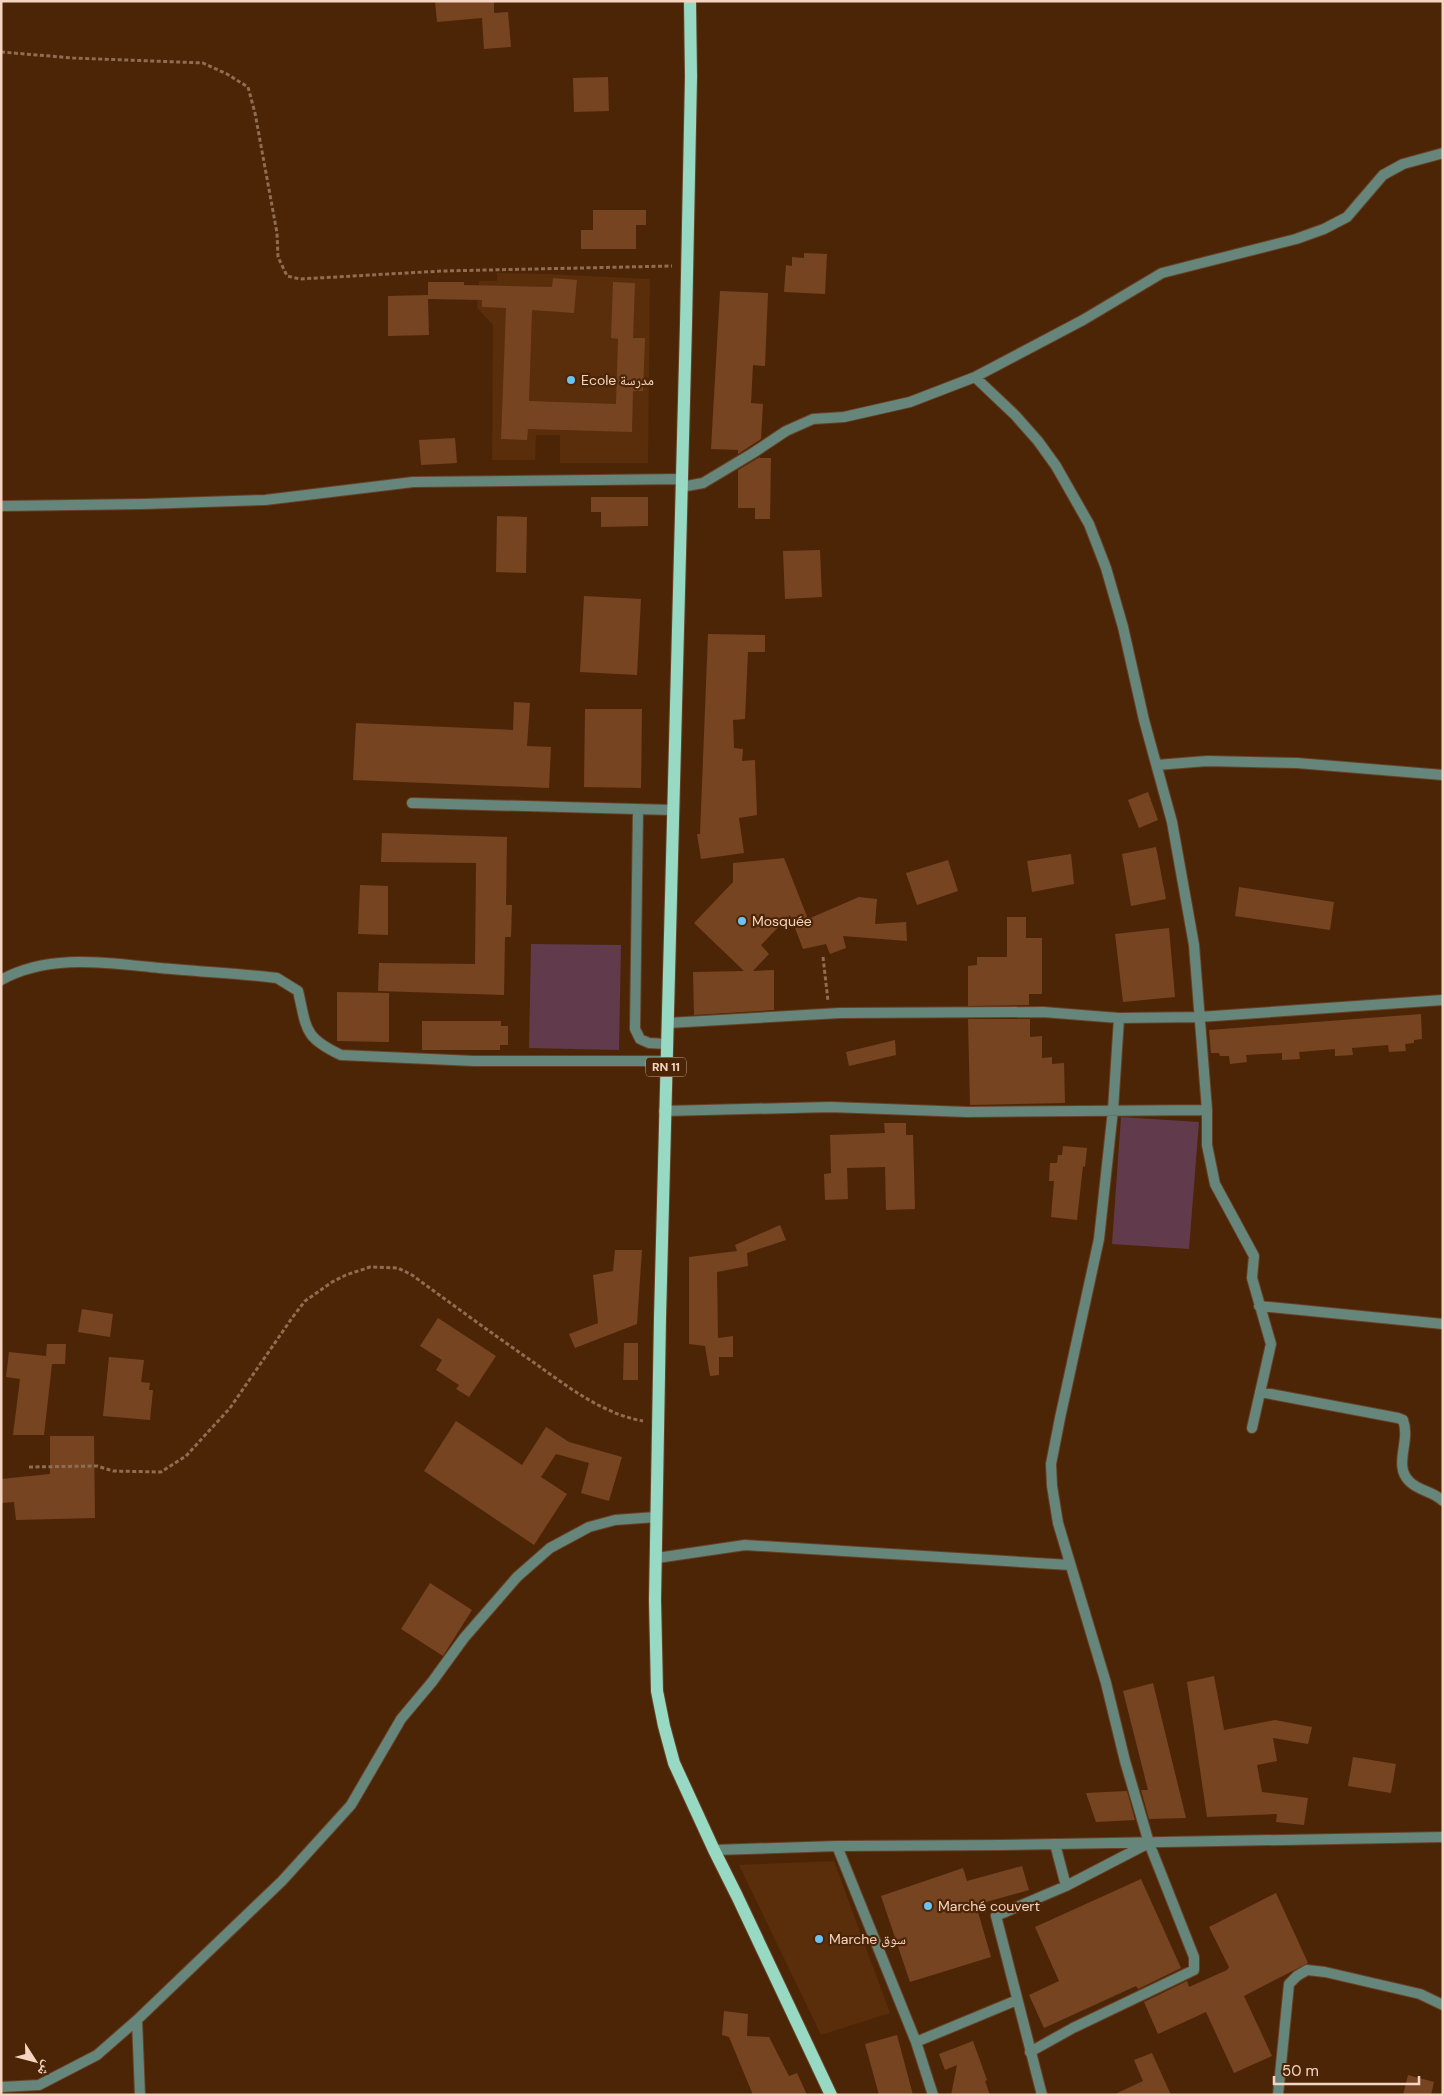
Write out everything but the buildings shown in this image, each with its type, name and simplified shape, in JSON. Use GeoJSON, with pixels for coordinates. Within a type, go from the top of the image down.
{"type":"FeatureCollection","features":[{"type":"Feature","properties":{"kind":"main road","name":"RN 11"},"geometry":{"type":"LineString","coordinates":[[690,1],[691,77],[687,266],[668,1023],[664,1111],[656,1517],[655,1651],[657,1691],[674,1763],[831,2095]]}},
{"type":"Feature","properties":{"kind":"street"},"geometry":{"type":"LineString","coordinates":[[1,506],[265,500],[413,482],[703,483],[786,431],[814,419],[844,417],[910,402],[975,377],[1083,320],[1162,273],[1324,229],[1347,217],[1383,175],[1403,164],[1443,153]]}},
{"type":"Feature","properties":{"kind":"street"},"geometry":{"type":"LineString","coordinates":[[975,377],[1015,415],[1038,441],[1068,485],[1089,524],[1106,568],[1123,627],[1144,720],[1172,822],[1194,945],[1207,1110],[1207,1145],[1216,1184],[1254,1256],[1252,1278],[1270,1344],[1252,1428]]}},
{"type":"Feature","properties":{"kind":"street"},"geometry":{"type":"LineString","coordinates":[[1157,765],[1207,761],[1297,763],[1443,775]]}},
{"type":"Feature","properties":{"kind":"street"},"geometry":{"type":"LineString","coordinates":[[412,803],[673,810]]}},
{"type":"Feature","properties":{"kind":"street"},"geometry":{"type":"LineString","coordinates":[[638,810],[635,1030],[640,1039],[644,1041],[667,1044]]}},
{"type":"Feature","properties":{"kind":"street"},"geometry":{"type":"LineString","coordinates":[[1,980],[36,965],[94,962],[277,978],[298,992],[304,1023],[311,1036],[324,1047],[341,1055],[474,1061],[666,1061]]}},
{"type":"Feature","properties":{"kind":"street"},"geometry":{"type":"LineString","coordinates":[[668,1023],[830,1014],[1043,1012],[1119,1018],[1199,1017],[1443,1000]]}},
{"type":"Feature","properties":{"kind":"street"},"geometry":{"type":"LineString","coordinates":[[1030,2052],[1073,2028],[1194,1970],[1194,1957],[1149,1843],[1125,1761],[1106,1683],[1058,1523],[1052,1486],[1051,1464],[1072,1358],[1099,1240],[1113,1110],[1119,1018]]}},
{"type":"Feature","properties":{"kind":"street"},"geometry":{"type":"LineString","coordinates":[[664,1111],[830,1107],[967,1112],[1207,1110]]}},
{"type":"Feature","properties":{"kind":"street"},"geometry":{"type":"LineString","coordinates":[[1259,1306],[1443,1324]]}},
{"type":"Feature","properties":{"kind":"street"},"geometry":{"type":"LineString","coordinates":[[1260,1392],[1404,1420],[1407,1430],[1402,1472],[1410,1482],[1437,1495],[1443,1501]]}},
{"type":"Feature","properties":{"kind":"street"},"geometry":{"type":"LineString","coordinates":[[1,2087],[39,2085],[97,2055],[137,2020],[282,1881],[351,1805],[401,1719],[432,1682],[464,1638],[516,1577],[550,1548],[589,1527],[614,1520],[656,1517]]}},
{"type":"Feature","properties":{"kind":"street"},"geometry":{"type":"LineString","coordinates":[[657,1558],[745,1545],[1070,1566]]}},
{"type":"Feature","properties":{"kind":"street"},"geometry":{"type":"LineString","coordinates":[[714,1850],[837,1846],[1149,1843],[1443,1837]]}},
{"type":"Feature","properties":{"kind":"street"},"geometry":{"type":"LineString","coordinates":[[1042,2095],[996,1916],[1066,1886],[1149,1843]]}},
{"type":"Feature","properties":{"kind":"street"},"geometry":{"type":"LineString","coordinates":[[1055,1844],[1066,1886]]}},
{"type":"Feature","properties":{"kind":"street"},"geometry":{"type":"LineString","coordinates":[[837,1846],[916,2042],[933,2095]]}},
{"type":"Feature","properties":{"kind":"street"},"geometry":{"type":"LineString","coordinates":[[1278,2095],[1289,1984],[1297,1976],[1308,1970],[1325,1972],[1420,1994],[1443,2004]]}},
{"type":"Feature","properties":{"kind":"street"},"geometry":{"type":"LineString","coordinates":[[916,2042],[1017,2000]]}},
{"type":"Feature","properties":{"kind":"street"},"geometry":{"type":"LineString","coordinates":[[137,2020],[140,2095]]}},
{"type":"Feature","properties":{"kind":"path"},"geometry":{"type":"LineString","coordinates":[[1,52],[73,58],[203,63],[227,74],[248,88],[255,114],[277,234],[278,256],[287,276],[300,279],[442,271],[687,266]]}},
{"type":"Feature","properties":{"kind":"path"},"geometry":{"type":"LineString","coordinates":[[823,957],[830,1014]]}},
{"type":"Feature","properties":{"kind":"path"},"geometry":{"type":"LineString","coordinates":[[30,1467],[97,1466],[113,1471],[162,1472],[186,1456],[230,1408],[305,1301],[332,1282],[346,1275],[376,1267],[398,1268],[412,1275],[498,1339],[569,1387],[606,1409],[632,1419],[658,1423]]}},
{"type":"Feature","properties":{"kind":"shaded area","name":"Ecole مدرسة"},"geometry":{"type":"Polygon","coordinates":[[[497,273],[650,279],[648,463],[560,463],[560,435],[536,435],[535,460],[492,460],[493,325],[477,308],[479,281],[497,281],[497,273]]]}},
{"type":"Feature","properties":{"kind":"shaded area"},"geometry":{"type":"Polygon","coordinates":[[[531,944],[621,945],[619,1050],[529,1048],[531,944]]]}},
{"type":"Feature","properties":{"kind":"shaded area"},"geometry":{"type":"Polygon","coordinates":[[[1121,1117],[1199,1122],[1189,1249],[1112,1244],[1121,1117]]]}},
{"type":"Feature","properties":{"kind":"shaded area","name":"Marche سوق"},"geometry":{"type":"Polygon","coordinates":[[[834,1861],[890,2013],[821,2035],[739,1865],[834,1861]]]}},
{"type":"Feature","properties":{"kind":"place","name":"Ecole مدرسة"},"geometry":{"type":"Point","coordinates":[571,380]}},
{"type":"Feature","properties":{"kind":"place","name":"Mosquée"},"geometry":{"type":"Point","coordinates":[742,921]}},
{"type":"Feature","properties":{"kind":"place","name":"Marché couvert"},"geometry":{"type":"Point","coordinates":[928,1906]}},
{"type":"Feature","properties":{"kind":"place","name":"Marche سوق"},"geometry":{"type":"Point","coordinates":[819,1939]}}]}
